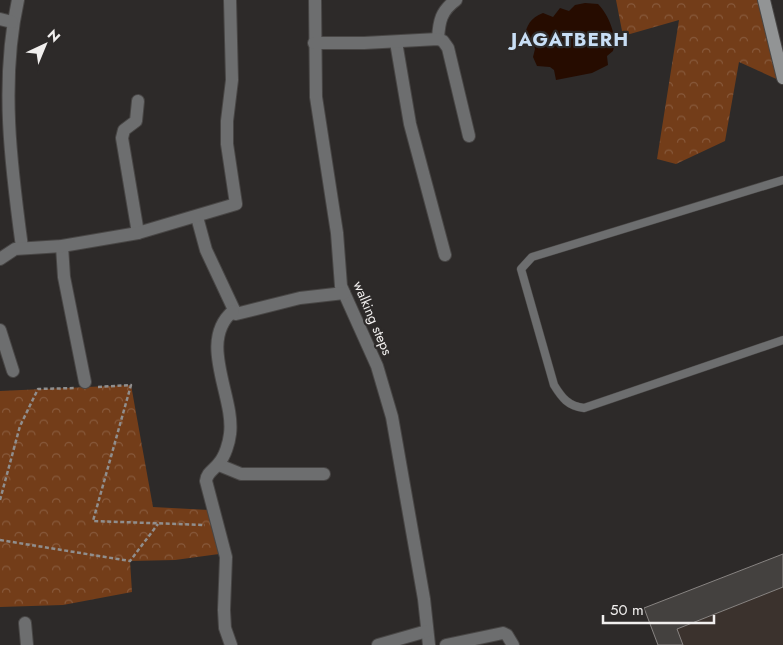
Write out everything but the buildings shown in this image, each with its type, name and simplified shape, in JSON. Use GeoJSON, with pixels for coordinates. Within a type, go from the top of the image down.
{"type":"FeatureCollection","features":[{"type":"Feature","properties":{"kind":"street"},"geometry":{"type":"LineString","coordinates":[[18,0],[6,20],[9,64],[10,146],[22,247]]}},
{"type":"Feature","properties":{"kind":"street"},"geometry":{"type":"LineString","coordinates":[[0,258],[8,252],[22,247],[62,246],[138,233],[236,204],[227,144],[227,121],[232,80],[230,0]]}},
{"type":"Feature","properties":{"kind":"street","name":"walking steps"},"geometry":{"type":"LineString","coordinates":[[314,0],[316,97],[337,233],[341,286],[377,366],[392,417],[424,599],[429,645]]}},
{"type":"Feature","properties":{"kind":"street"},"geometry":{"type":"LineString","coordinates":[[438,39],[440,18],[445,9],[456,0]]}},
{"type":"Feature","properties":{"kind":"street"},"geometry":{"type":"LineString","coordinates":[[764,0],[783,78]]}},
{"type":"Feature","properties":{"kind":"street"},"geometry":{"type":"LineString","coordinates":[[314,43],[396,42],[438,39],[443,41],[448,48],[469,136]]}},
{"type":"Feature","properties":{"kind":"street"},"geometry":{"type":"LineString","coordinates":[[396,42],[410,124],[445,255]]}},
{"type":"Feature","properties":{"kind":"street"},"geometry":{"type":"LineString","coordinates":[[138,101],[136,121],[124,130],[122,138],[138,233]]}},
{"type":"Feature","properties":{"kind":"street"},"geometry":{"type":"LineString","coordinates":[[197,217],[206,250],[233,311],[241,315],[285,301],[344,293]]}},
{"type":"Feature","properties":{"kind":"street"},"geometry":{"type":"LineString","coordinates":[[62,246],[64,277],[85,386]]}},
{"type":"Feature","properties":{"kind":"street"},"geometry":{"type":"LineString","coordinates":[[231,645],[225,619],[226,557],[206,481],[207,475],[219,465],[230,435],[228,396],[218,365],[219,338],[224,322],[233,311]]}},
{"type":"Feature","properties":{"kind":"street"},"geometry":{"type":"LineString","coordinates":[[0,330],[13,371]]}},
{"type":"Feature","properties":{"kind":"street"},"geometry":{"type":"LineString","coordinates":[[219,465],[242,474],[256,476],[324,474]]}},
{"type":"Feature","properties":{"kind":"street"},"geometry":{"type":"LineString","coordinates":[[25,623],[27,645]]}},
{"type":"Feature","properties":{"kind":"street"},"geometry":{"type":"LineString","coordinates":[[378,645],[427,631]]}},
{"type":"Feature","properties":{"kind":"street"},"geometry":{"type":"LineString","coordinates":[[446,645],[503,633],[507,635],[513,645]]}},
{"type":"Feature","properties":{"kind":"lane"},"geometry":{"type":"LineString","coordinates":[[783,180],[532,257],[521,269],[554,385],[572,407],[584,408],[783,340]]}},
{"type":"Feature","properties":{"kind":"path"},"geometry":{"type":"LineString","coordinates":[[0,500],[20,426],[38,389],[131,385],[93,521],[217,526]]}},
{"type":"Feature","properties":{"kind":"path"},"geometry":{"type":"LineString","coordinates":[[0,540],[130,561],[158,524]]}},
{"type":"Feature","properties":{"kind":"shaded area"},"geometry":{"type":"Polygon","coordinates":[[[585,3],[598,4],[611,26],[614,45],[613,51],[607,56],[608,65],[592,73],[556,80],[554,70],[550,67],[537,66],[533,57],[535,49],[533,41],[524,38],[526,29],[532,20],[543,13],[553,17],[560,8],[569,11],[575,5],[585,3]]]}},
{"type":"Feature","properties":{"kind":"shaded area"},"geometry":{"type":"Polygon","coordinates":[[[783,587],[783,645],[683,645],[677,629],[783,587]]]}},
{"type":"Feature","properties":{"kind":"green space"},"geometry":{"type":"Polygon","coordinates":[[[616,0],[762,0],[783,82],[739,62],[725,141],[676,164],[657,159],[679,20],[623,36],[616,0]]]}},
{"type":"Feature","properties":{"kind":"green space"},"geometry":{"type":"Polygon","coordinates":[[[131,385],[153,507],[209,510],[219,554],[175,560],[130,561],[132,592],[63,605],[0,607],[0,391],[131,385]]]}},
{"type":"Feature","properties":{"kind":"district","name":"JAGATBERH"},"geometry":{"type":"Point","coordinates":[570,39]}}]}
